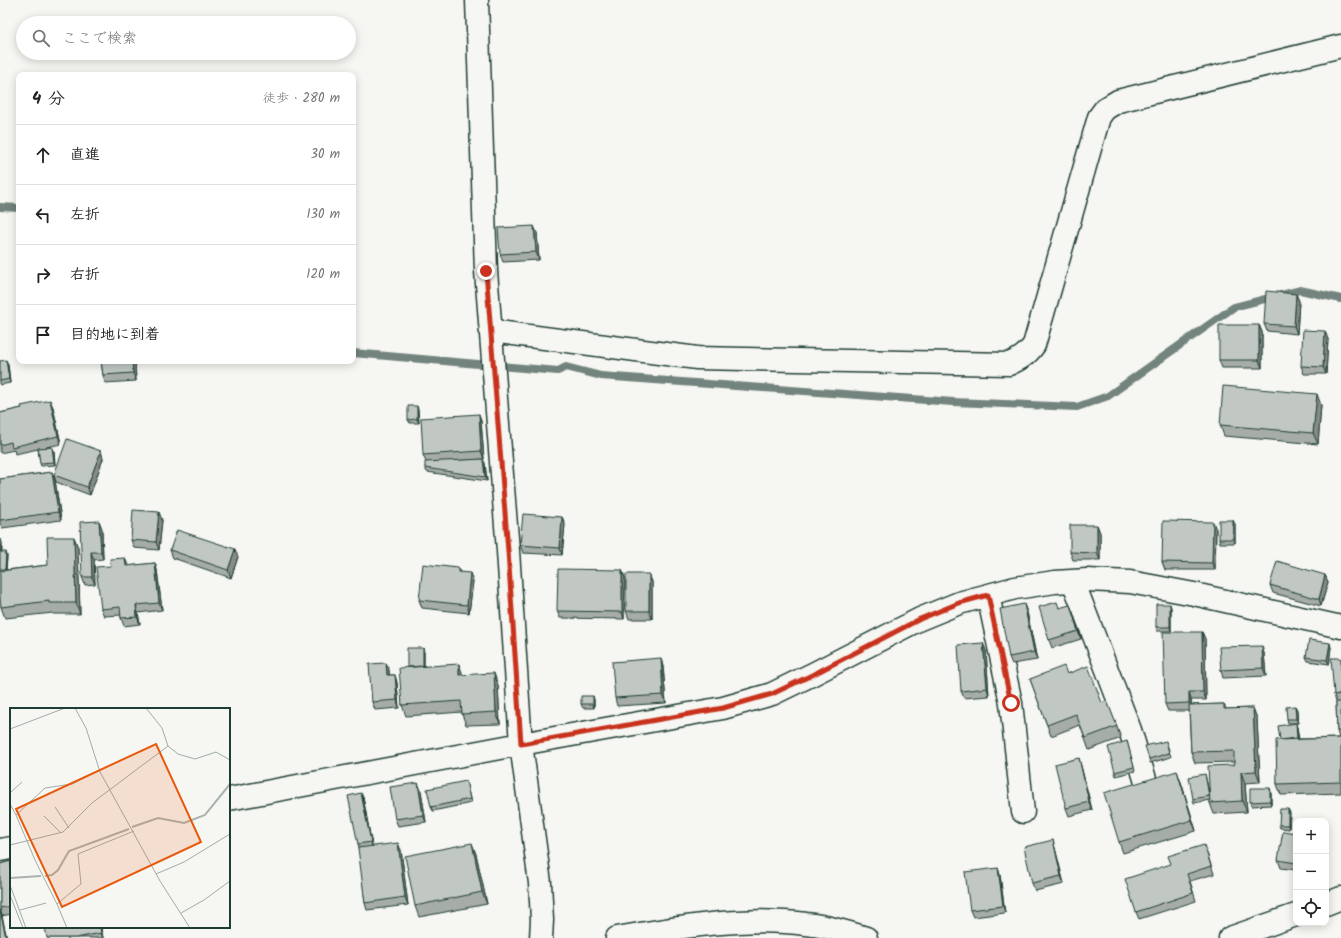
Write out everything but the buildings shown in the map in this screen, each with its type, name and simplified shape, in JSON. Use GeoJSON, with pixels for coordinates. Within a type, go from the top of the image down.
{"type":"FeatureCollection","features":[{"type":"Feature","properties":{"kind":"street"},"geometry":{"type":"LineString","coordinates":[[477,0],[486,271],[490,331],[508,551],[521,744],[540,883],[544,937]]}},
{"type":"Feature","properties":{"kind":"street"},"geometry":{"type":"LineString","coordinates":[[490,331],[697,358],[1009,364],[1019,360],[1034,345],[1099,117],[1105,109],[1118,101],[1341,46]]}},
{"type":"Feature","properties":{"kind":"street"},"geometry":{"type":"LineString","coordinates":[[230,799],[723,708],[772,694],[920,619],[959,603],[1015,588],[1073,581],[1130,582],[1194,594],[1341,627]]}},
{"type":"Feature","properties":{"kind":"street"},"geometry":{"type":"LineString","coordinates":[[1073,581],[1130,730],[1145,778]]}},
{"type":"Feature","properties":{"kind":"street"},"geometry":{"type":"LineString","coordinates":[[988,595],[1011,703],[1024,812]]}},
{"type":"Feature","properties":{"kind":"street"},"geometry":{"type":"LineString","coordinates":[[0,850],[10,848]]}},
{"type":"Feature","properties":{"kind":"street"},"geometry":{"type":"LineString","coordinates":[[1329,903],[1341,898]]}},
{"type":"Feature","properties":{"kind":"street"},"geometry":{"type":"LineString","coordinates":[[1230,938],[1293,916]]}},
{"type":"Feature","properties":{"kind":"street"},"geometry":{"type":"LineString","coordinates":[[617,938],[698,926],[744,922],[807,924],[866,938]]}},
{"type":"Feature","properties":{"kind":"waterway"},"geometry":{"type":"LineString","coordinates":[[0,207],[16,208]]}},
{"type":"Feature","properties":{"kind":"waterway"},"geometry":{"type":"LineString","coordinates":[[356,353],[558,371],[566,367],[601,376],[953,402],[1077,407],[1108,396],[1234,307],[1300,290],[1341,299]]}},
{"type":"Feature","properties":{"kind":"route"},"geometry":{"type":"LineString","coordinates":[[486,271],[508,551],[521,744],[723,708],[772,694],[920,619],[959,603],[988,595],[1011,703]]}}]}
